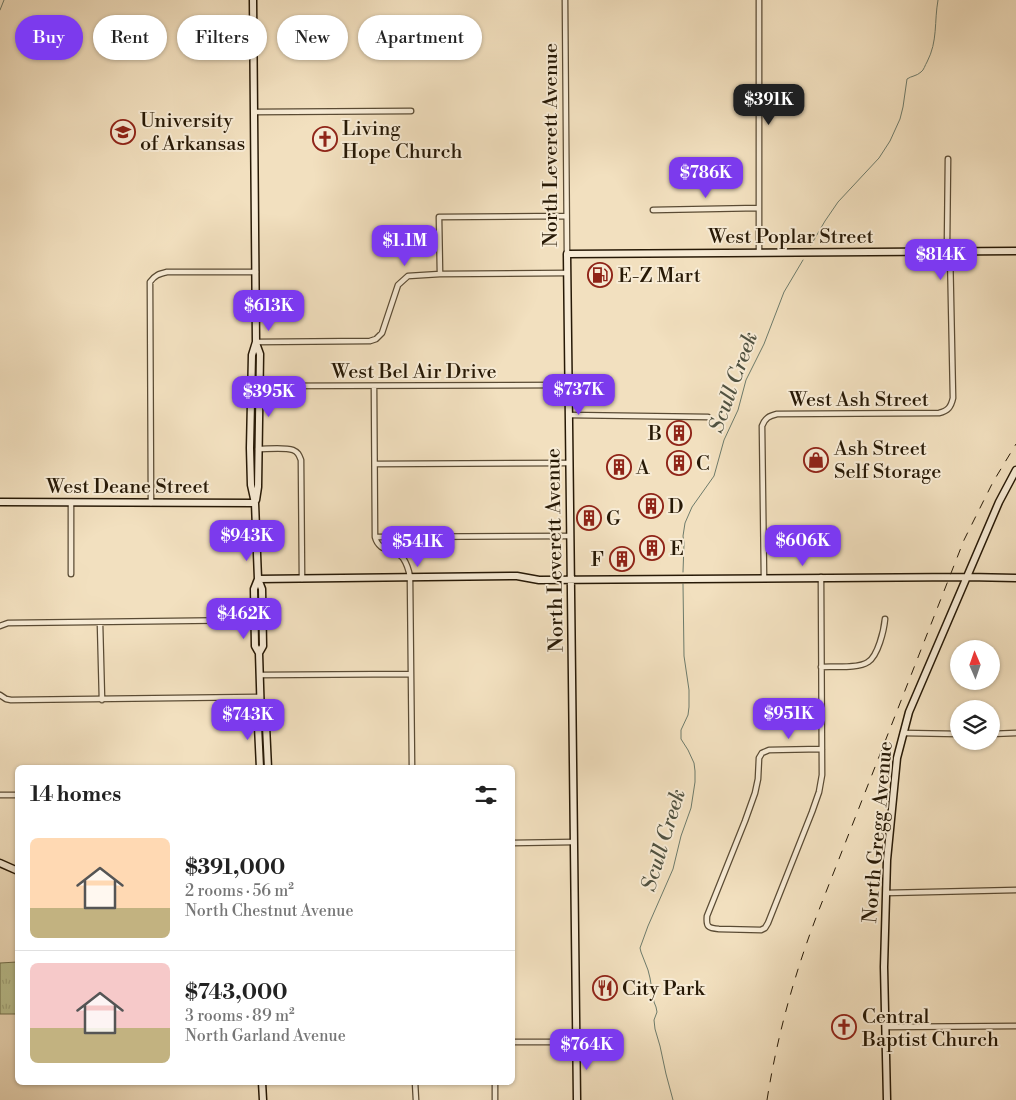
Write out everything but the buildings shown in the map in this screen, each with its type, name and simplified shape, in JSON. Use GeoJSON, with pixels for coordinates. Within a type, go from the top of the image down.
{"type":"FeatureCollection","features":[{"type":"Feature","properties":{"kind":"street"},"geometry":{"type":"LineString","coordinates":[[253,0],[256,342],[252,355],[250,448],[251,487],[255,503],[258,579],[262,589],[263,646],[259,653]]}},
{"type":"Feature","properties":{"kind":"street","name":"North Leverett Avenue"},"geometry":{"type":"LineString","coordinates":[[565,0],[566,254],[577,1100]]}},
{"type":"Feature","properties":{"kind":"street"},"geometry":{"type":"LineString","coordinates":[[759,0],[759,252]]}},
{"type":"Feature","properties":{"kind":"street"},"geometry":{"type":"LineString","coordinates":[[254,112],[411,111]]}},
{"type":"Feature","properties":{"kind":"street"},"geometry":{"type":"LineString","coordinates":[[948,159],[947,246],[950,251]]}},
{"type":"Feature","properties":{"kind":"street"},"geometry":{"type":"LineString","coordinates":[[653,210],[759,208]]}},
{"type":"Feature","properties":{"kind":"street"},"geometry":{"type":"LineString","coordinates":[[440,274],[439,217],[566,216]]}},
{"type":"Feature","properties":{"kind":"street","name":"West Ash Street"},"geometry":{"type":"LineString","coordinates":[[764,578],[762,426],[764,421],[768,417],[777,414],[945,412],[952,404],[953,398],[950,251]]}},
{"type":"Feature","properties":{"kind":"street","name":"West Poplar Street"},"geometry":{"type":"LineString","coordinates":[[566,254],[1016,252]]}},
{"type":"Feature","properties":{"kind":"street"},"geometry":{"type":"LineString","coordinates":[[151,503],[150,282],[154,277],[167,272],[256,272]]}},
{"type":"Feature","properties":{"kind":"street"},"geometry":{"type":"LineString","coordinates":[[256,342],[370,341],[376,339],[382,333],[385,326],[398,285],[408,276],[567,273]]}},
{"type":"Feature","properties":{"kind":"street"},"geometry":{"type":"LineString","coordinates":[[255,503],[258,487],[260,354],[256,342]]}},
{"type":"Feature","properties":{"kind":"street","name":"West Bel Air Drive"},"geometry":{"type":"LineString","coordinates":[[259,386],[568,385]]}},
{"type":"Feature","properties":{"kind":"street"},"geometry":{"type":"LineString","coordinates":[[374,386],[375,537],[380,547],[398,554],[404,559],[410,578],[412,765]]}},
{"type":"Feature","properties":{"kind":"street"},"geometry":{"type":"LineString","coordinates":[[569,415],[708,417]]}},
{"type":"Feature","properties":{"kind":"street"},"geometry":{"type":"LineString","coordinates":[[258,449],[292,449],[300,456],[302,579]]}},
{"type":"Feature","properties":{"kind":"street"},"geometry":{"type":"LineString","coordinates":[[374,464],[569,463]]}},
{"type":"Feature","properties":{"kind":"street","name":"North Gregg Avenue"},"geometry":{"type":"LineString","coordinates":[[887,1100],[884,967],[886,893],[895,773],[902,733],[909,712],[999,502],[1016,470]]}},
{"type":"Feature","properties":{"kind":"street","name":"West Deane Street"},"geometry":{"type":"LineString","coordinates":[[0,502],[255,503]]}},
{"type":"Feature","properties":{"kind":"street"},"geometry":{"type":"LineString","coordinates":[[71,502],[71,574]]}},
{"type":"Feature","properties":{"kind":"street"},"geometry":{"type":"LineString","coordinates":[[375,537],[570,536]]}},
{"type":"Feature","properties":{"kind":"street"},"geometry":{"type":"LineString","coordinates":[[258,579],[517,576],[539,580],[1016,578]]}},
{"type":"Feature","properties":{"kind":"street"},"geometry":{"type":"LineString","coordinates":[[821,578],[821,667],[822,749],[822,775],[819,792],[765,928],[761,930],[712,929],[706,922],[707,916],[755,793],[758,779],[758,758],[762,753],[769,750],[822,749]]}},
{"type":"Feature","properties":{"kind":"street"},"geometry":{"type":"LineString","coordinates":[[258,579],[254,589],[255,646],[259,653],[260,675],[261,718],[258,726],[260,765]]}},
{"type":"Feature","properties":{"kind":"street"},"geometry":{"type":"LineString","coordinates":[[821,667],[857,665],[870,661],[874,656],[884,630],[885,619]]}},
{"type":"Feature","properties":{"kind":"street"},"geometry":{"type":"LineString","coordinates":[[0,626],[8,623],[255,620]]}},
{"type":"Feature","properties":{"kind":"street"},"geometry":{"type":"LineString","coordinates":[[100,623],[102,700]]}},
{"type":"Feature","properties":{"kind":"street"},"geometry":{"type":"LineString","coordinates":[[260,675],[410,674]]}},
{"type":"Feature","properties":{"kind":"street"},"geometry":{"type":"LineString","coordinates":[[0,696],[11,700],[260,697]]}},
{"type":"Feature","properties":{"kind":"street"},"geometry":{"type":"LineString","coordinates":[[261,718],[266,725],[268,765]]}},
{"type":"Feature","properties":{"kind":"street"},"geometry":{"type":"LineString","coordinates":[[902,733],[950,734]]}},
{"type":"Feature","properties":{"kind":"street"},"geometry":{"type":"LineString","coordinates":[[1000,734],[1016,733]]}},
{"type":"Feature","properties":{"kind":"street"},"geometry":{"type":"LineString","coordinates":[[0,795],[15,795]]}},
{"type":"Feature","properties":{"kind":"street"},"geometry":{"type":"LineString","coordinates":[[515,843],[574,842]]}},
{"type":"Feature","properties":{"kind":"street"},"geometry":{"type":"LineString","coordinates":[[0,863],[15,870]]}},
{"type":"Feature","properties":{"kind":"street"},"geometry":{"type":"LineString","coordinates":[[886,893],[1016,890]]}},
{"type":"Feature","properties":{"kind":"street"},"geometry":{"type":"LineString","coordinates":[[886,1027],[1016,1026]]}},
{"type":"Feature","properties":{"kind":"street"},"geometry":{"type":"LineString","coordinates":[[515,1042],[576,1042]]}},
{"type":"Feature","properties":{"kind":"street"},"geometry":{"type":"LineString","coordinates":[[262,1085],[263,1100]]}},
{"type":"Feature","properties":{"kind":"street"},"geometry":{"type":"LineString","coordinates":[[416,1085],[416,1100]]}},
{"type":"Feature","properties":{"kind":"street"},"geometry":{"type":"LineString","coordinates":[[495,1085],[495,1100]]}},
{"type":"Feature","properties":{"kind":"green space"},"geometry":{"type":"Polygon","coordinates":[[[15,962],[15,1014],[0,1014],[0,963],[15,962]]]}},
{"type":"Feature","properties":{"kind":"waterway"},"geometry":{"type":"LineString","coordinates":[[0,10],[4,0]]}},
{"type":"Feature","properties":{"kind":"waterway","name":"Scull Creek"},"geometry":{"type":"LineString","coordinates":[[811,245],[838,202],[879,158],[890,141],[900,119],[907,79],[922,71],[933,47],[938,0]]}},
{"type":"Feature","properties":{"kind":"waterway","name":"Scull Creek"},"geometry":{"type":"LineString","coordinates":[[683,572],[685,523],[692,507],[714,476],[724,440],[738,410],[746,380],[764,344],[784,292],[803,260]]}},
{"type":"Feature","properties":{"kind":"waterway","name":"Scull Creek"},"geometry":{"type":"LineString","coordinates":[[673,1100],[655,1029],[654,1020],[657,1012],[650,978],[640,948],[673,869],[681,836],[691,808],[695,782],[694,763],[681,739],[681,730],[688,715],[689,707],[689,690],[684,656],[683,584]]}},
{"type":"Feature","properties":{"kind":"railway"},"geometry":{"type":"LineString","coordinates":[[767,1100],[787,1006],[817,915],[964,540],[993,482],[1016,444]]}},
{"type":"Feature","properties":{"kind":"place","name":"University of Arkansas"},"geometry":{"type":"Point","coordinates":[123,132]}},
{"type":"Feature","properties":{"kind":"place","name":"Living Hope Church"},"geometry":{"type":"Point","coordinates":[325,139]}},
{"type":"Feature","properties":{"kind":"place","name":"E-Z Mart"},"geometry":{"type":"Point","coordinates":[600,275]}},
{"type":"Feature","properties":{"kind":"place","name":"B"},"geometry":{"type":"Point","coordinates":[679,433]}},
{"type":"Feature","properties":{"kind":"place","name":"Ash Street Self Storage"},"geometry":{"type":"Point","coordinates":[816,460]}},
{"type":"Feature","properties":{"kind":"place","name":"C"},"geometry":{"type":"Point","coordinates":[679,463]}},
{"type":"Feature","properties":{"kind":"place","name":"A"},"geometry":{"type":"Point","coordinates":[619,467]}},
{"type":"Feature","properties":{"kind":"place","name":"D"},"geometry":{"type":"Point","coordinates":[651,506]}},
{"type":"Feature","properties":{"kind":"place","name":"G"},"geometry":{"type":"Point","coordinates":[589,518]}},
{"type":"Feature","properties":{"kind":"place","name":"E"},"geometry":{"type":"Point","coordinates":[652,548]}},
{"type":"Feature","properties":{"kind":"place","name":"F"},"geometry":{"type":"Point","coordinates":[622,559]}},
{"type":"Feature","properties":{"kind":"place","name":"City Park"},"geometry":{"type":"Point","coordinates":[605,988]}},
{"type":"Feature","properties":{"kind":"place","name":"Central Baptist Church"},"geometry":{"type":"Point","coordinates":[844,1027]}}]}
